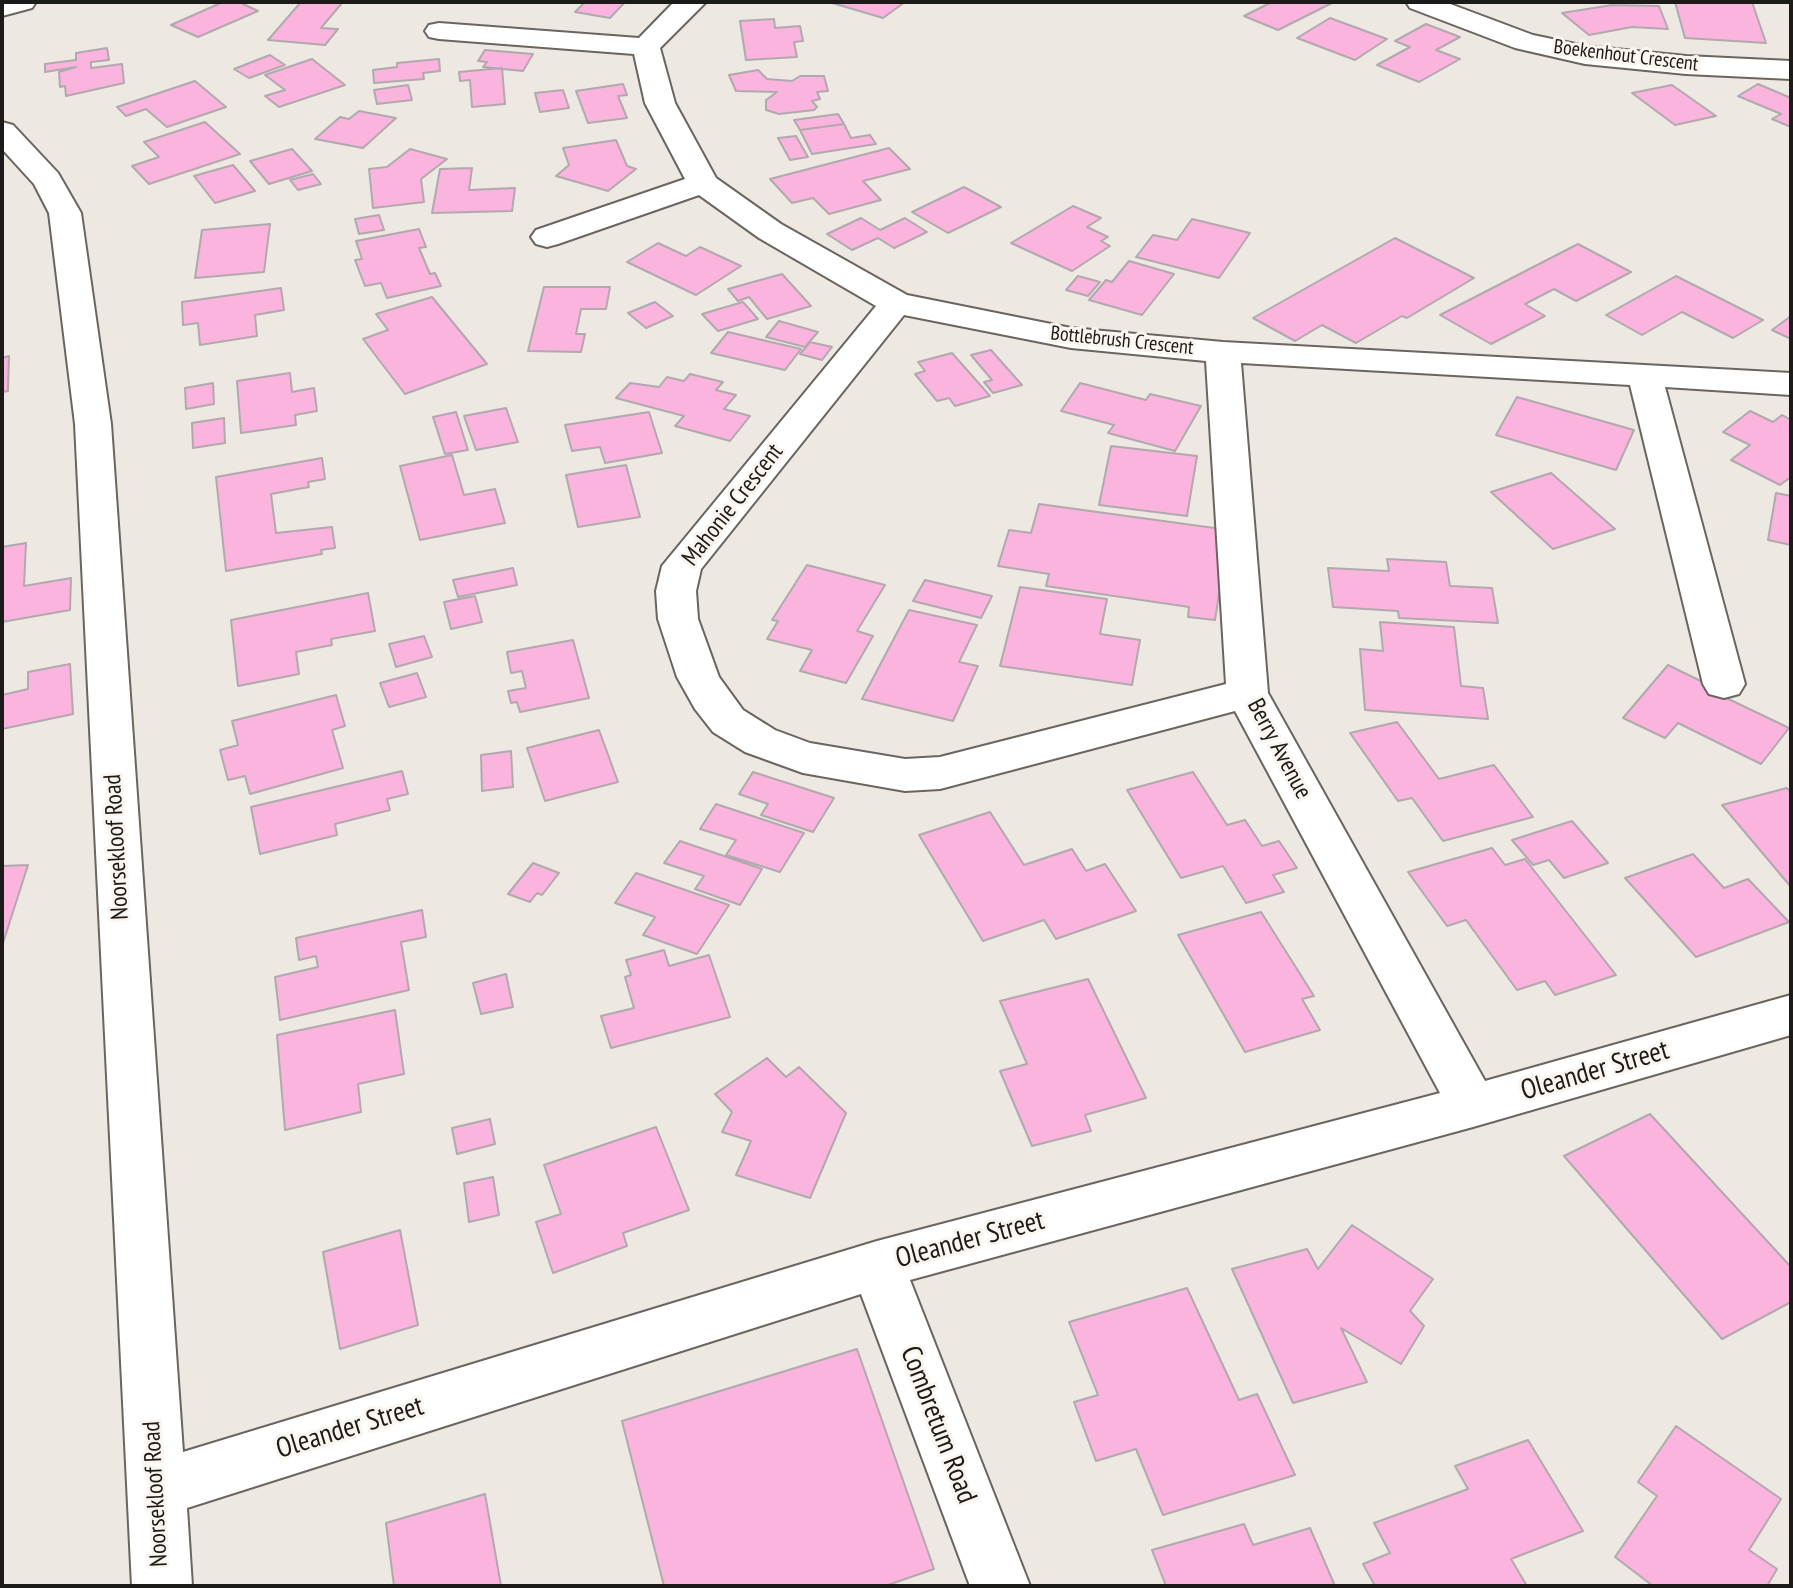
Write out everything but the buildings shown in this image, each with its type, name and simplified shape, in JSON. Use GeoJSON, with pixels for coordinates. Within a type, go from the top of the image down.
{"type":"FeatureCollection","features":[{"type":"Feature","properties":{"kind":"street"},"geometry":{"type":"LineString","coordinates":[[2,8],[22,2]]}},
{"type":"Feature","properties":{"kind":"street"},"geometry":{"type":"LineString","coordinates":[[439,31],[646,47],[679,11],[692,2]]}},
{"type":"Feature","properties":{"kind":"street","name":"Boekenhout Crescent"},"geometry":{"type":"LineString","coordinates":[[1420,2],[1525,42],[1585,55],[1686,65],[1791,70]]}},
{"type":"Feature","properties":{"kind":"street","name":"Bottlebrush Crescent"},"geometry":{"type":"LineString","coordinates":[[646,47],[660,103],[703,183],[770,231],[896,303],[1071,338],[1223,352],[1791,384]]}},
{"type":"Feature","properties":{"kind":"street","name":"Noorsekloof Road"},"geometry":{"type":"LineString","coordinates":[[2,131],[47,180],[65,213],[93,424],[162,1586]]}},
{"type":"Feature","properties":{"kind":"street"},"geometry":{"type":"LineString","coordinates":[[547,237],[703,183]]}},
{"type":"Feature","properties":{"kind":"street","name":"Mahonie Crescent"},"geometry":{"type":"LineString","coordinates":[[896,303],[682,566],[676,591],[678,619],[698,677],[710,699],[728,721],[760,741],[803,757],[881,772],[940,773],[1247,693]]}},
{"type":"Feature","properties":{"kind":"street","name":"Berry Avenue"},"geometry":{"type":"LineString","coordinates":[[1223,352],[1247,693],[1473,1106]]}},
{"type":"Feature","properties":{"kind":"street"},"geometry":{"type":"LineString","coordinates":[[1645,377],[1724,684]]}},
{"type":"Feature","properties":{"kind":"street","name":"Oleander Street"},"geometry":{"type":"LineString","coordinates":[[155,1489],[877,1265],[1473,1106],[1791,1015]]}},
{"type":"Feature","properties":{"kind":"street","name":"Combretum Road"},"geometry":{"type":"LineString","coordinates":[[877,1265],[1000,1586]]}}]}
